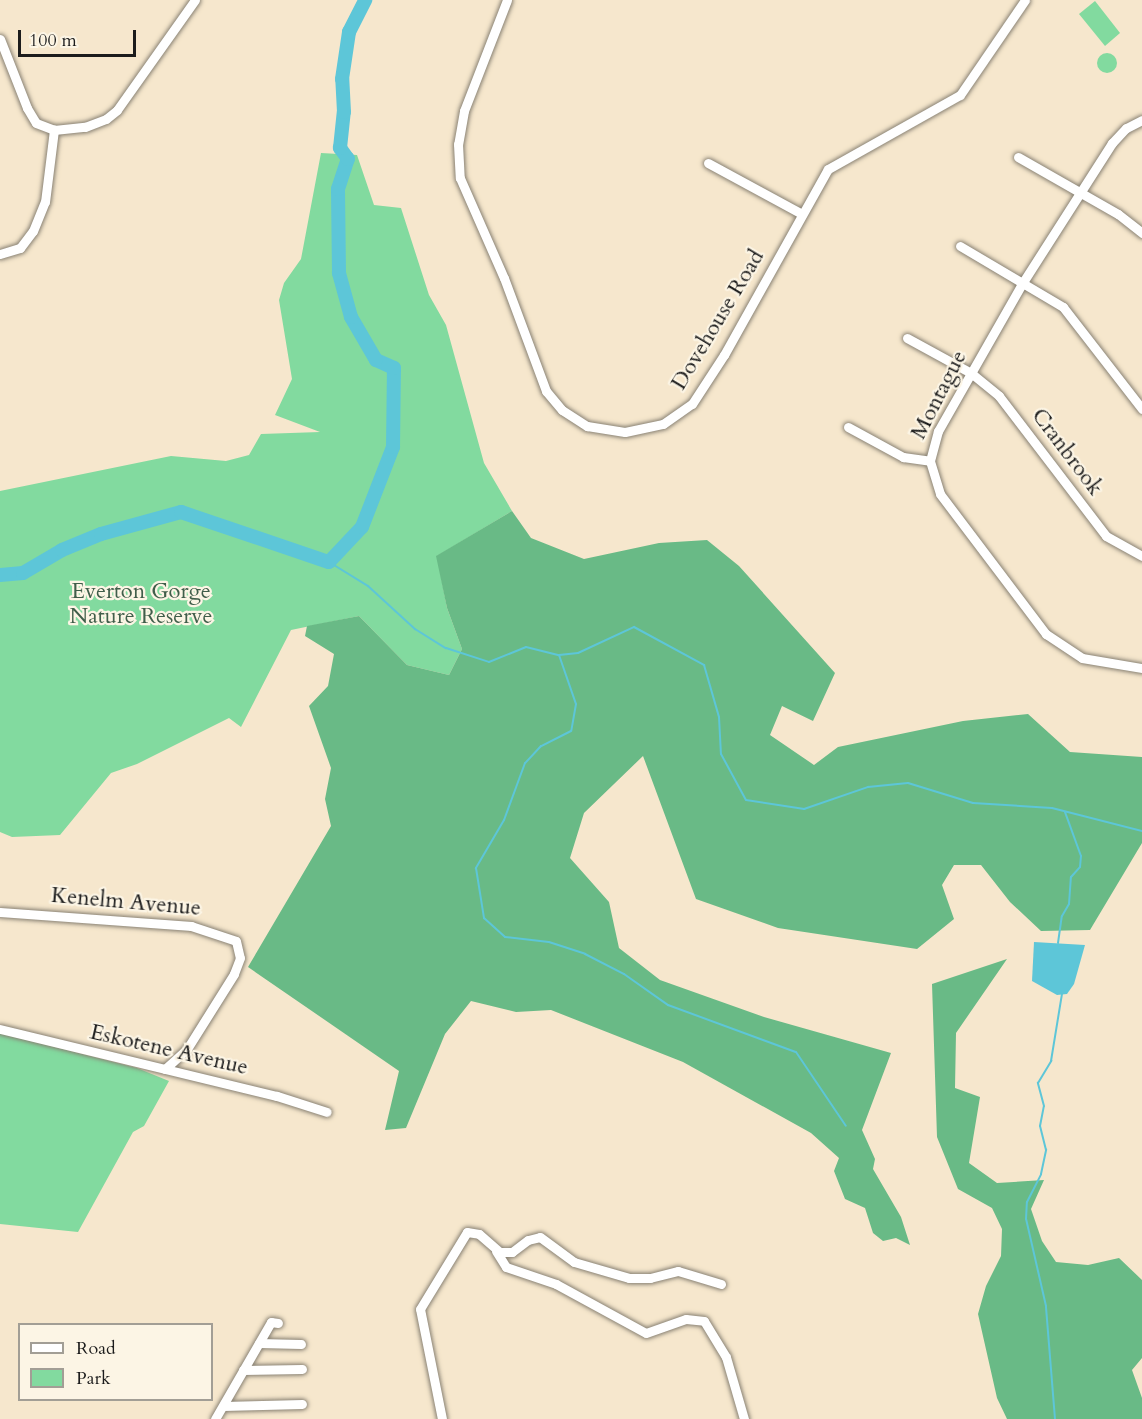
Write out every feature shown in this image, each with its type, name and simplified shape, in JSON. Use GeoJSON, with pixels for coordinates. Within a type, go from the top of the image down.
{"type":"FeatureCollection","features":[{"type":"Feature","properties":{"kind":"street"},"geometry":{"type":"LineString","coordinates":[[0,39],[32,118],[42,127],[54,130],[85,127],[112,115],[195,0]]}},
{"type":"Feature","properties":{"kind":"street","name":"Dovehouse Road"},"geometry":{"type":"LineString","coordinates":[[507,0],[464,111],[458,144],[459,172],[470,205],[504,278],[542,383],[551,398],[576,420],[606,431],[640,431],[663,424],[692,404],[724,356],[831,166],[965,91],[1001,30],[1025,0]]}},
{"type":"Feature","properties":{"kind":"street","name":"Montague"},"geometry":{"type":"LineString","coordinates":[[1142,120],[1117,136],[1023,282],[938,431],[930,461],[940,494],[1046,634],[1082,658],[1142,668]]}},
{"type":"Feature","properties":{"kind":"street"},"geometry":{"type":"LineString","coordinates":[[0,254],[20,248],[33,231],[45,202],[54,130]]}},
{"type":"Feature","properties":{"kind":"street"},"geometry":{"type":"LineString","coordinates":[[1018,157],[1081,192],[1142,233]]}},
{"type":"Feature","properties":{"kind":"street"},"geometry":{"type":"LineString","coordinates":[[708,163],[802,214]]}},
{"type":"Feature","properties":{"kind":"street"},"geometry":{"type":"LineString","coordinates":[[960,246],[1063,307],[1142,409]]}},
{"type":"Feature","properties":{"kind":"street","name":"Cranbrook"},"geometry":{"type":"LineString","coordinates":[[907,338],[971,373],[1008,406],[1108,538],[1137,554]]}},
{"type":"Feature","properties":{"kind":"street"},"geometry":{"type":"LineString","coordinates":[[848,427],[903,457],[930,461]]}},
{"type":"Feature","properties":{"kind":"street","name":"Kenelm Avenue"},"geometry":{"type":"LineString","coordinates":[[0,912],[191,926],[236,941],[240,958],[234,974],[187,1049],[165,1069]]}},
{"type":"Feature","properties":{"kind":"street","name":"Eskotene Avenue"},"geometry":{"type":"LineString","coordinates":[[0,1029],[165,1069],[327,1112]]}},
{"type":"Feature","properties":{"kind":"street"},"geometry":{"type":"LineString","coordinates":[[442,1419],[420,1307],[466,1233],[479,1234],[496,1251],[506,1267],[556,1284],[646,1333],[686,1319],[704,1321],[726,1357],[744,1419]]}},
{"type":"Feature","properties":{"kind":"street"},"geometry":{"type":"LineString","coordinates":[[496,1251],[512,1252],[528,1240],[540,1237],[574,1262],[629,1278],[650,1278],[678,1270],[721,1284]]}},
{"type":"Feature","properties":{"kind":"street"},"geometry":{"type":"LineString","coordinates":[[215,1419],[271,1322],[278,1323]]}},
{"type":"Feature","properties":{"kind":"street"},"geometry":{"type":"LineString","coordinates":[[259,1343],[301,1344]]}},
{"type":"Feature","properties":{"kind":"street"},"geometry":{"type":"LineString","coordinates":[[243,1370],[302,1369]]}},
{"type":"Feature","properties":{"kind":"street"},"geometry":{"type":"LineString","coordinates":[[223,1406],[302,1404]]}},
{"type":"Feature","properties":{"kind":"green space"},"geometry":{"type":"Polygon","coordinates":[[[1095,1],[1120,33],[1105,46],[1079,14],[1095,1]]]}},
{"type":"Feature","properties":{"kind":"green space"},"geometry":{"type":"Polygon","coordinates":[[[1107,53],[1114,56],[1117,63],[1114,70],[1107,73],[1100,70],[1097,63],[1100,56],[1107,53]]]}},
{"type":"Feature","properties":{"kind":"green space","name":"Everton Gorge Nature Reserve"},"geometry":{"type":"Polygon","coordinates":[[[321,153],[357,155],[374,205],[401,208],[429,295],[446,325],[484,463],[512,511],[437,556],[447,608],[462,649],[449,675],[407,665],[359,616],[291,630],[241,727],[229,718],[137,764],[111,773],[60,835],[12,837],[0,832],[0,491],[171,456],[226,461],[249,455],[261,434],[320,432],[275,415],[292,379],[279,300],[284,283],[301,259],[321,153]]]}},
{"type":"Feature","properties":{"kind":"green space"},"geometry":{"type":"Polygon","coordinates":[[[512,511],[531,538],[584,559],[659,543],[707,540],[739,566],[835,673],[813,721],[782,706],[770,735],[814,765],[838,747],[963,721],[1028,714],[1070,752],[1142,757],[1142,843],[1090,930],[1041,931],[1010,902],[981,865],[954,865],[942,885],[954,919],[917,949],[778,928],[696,899],[643,756],[584,813],[570,858],[609,902],[619,948],[660,980],[764,1017],[891,1053],[862,1130],[875,1159],[873,1169],[901,1217],[910,1245],[896,1238],[883,1241],[873,1233],[865,1208],[845,1199],[834,1171],[839,1158],[811,1133],[683,1062],[551,1010],[516,1012],[471,1001],[445,1034],[406,1128],[385,1130],[399,1071],[248,967],[331,826],[325,799],[331,768],[309,706],[328,686],[334,654],[305,636],[307,626],[359,616],[407,665],[449,675],[462,649],[447,608],[436,556],[512,511]]]}},
{"type":"Feature","properties":{"kind":"green space"},"geometry":{"type":"Polygon","coordinates":[[[1007,959],[956,1033],[955,1088],[980,1097],[969,1163],[997,1183],[1044,1180],[1031,1209],[1042,1241],[1056,1262],[1088,1265],[1119,1258],[1142,1280],[1142,1358],[1132,1370],[1142,1398],[1142,1419],[1007,1419],[997,1398],[978,1314],[986,1286],[1001,1256],[1002,1229],[992,1208],[958,1189],[937,1137],[932,984],[1007,959]]]}},
{"type":"Feature","properties":{"kind":"green space"},"geometry":{"type":"Polygon","coordinates":[[[0,1033],[137,1068],[169,1081],[144,1126],[133,1132],[78,1232],[0,1224],[0,1033]]]}},
{"type":"Feature","properties":{"kind":"water"},"geometry":{"type":"Polygon","coordinates":[[[1034,942],[1085,945],[1074,984],[1067,994],[1057,995],[1032,981],[1034,942]]]}},
{"type":"Feature","properties":{"kind":"waterway"},"geometry":{"type":"LineString","coordinates":[[0,575],[23,573],[62,550],[101,534],[181,512],[329,562],[362,527],[393,447],[394,368],[376,360],[351,317],[339,273],[338,189],[348,159],[340,148],[344,112],[342,79],[349,32],[365,0]]}},
{"type":"Feature","properties":{"kind":"waterway"},"geometry":{"type":"LineString","coordinates":[[329,562],[368,586],[415,629],[446,648],[489,662],[526,647],[559,655],[578,653],[634,627],[704,665],[719,717],[721,754],[746,800],[804,809],[868,787],[908,783],[973,803],[1052,808],[1142,831]]}},
{"type":"Feature","properties":{"kind":"waterway"},"geometry":{"type":"LineString","coordinates":[[559,655],[576,704],[571,731],[541,746],[525,763],[504,820],[476,868],[484,918],[505,937],[549,942],[585,954],[624,974],[668,1005],[796,1052],[846,1126]]}},
{"type":"Feature","properties":{"kind":"waterway"},"geometry":{"type":"LineString","coordinates":[[1058,943],[1062,916],[1069,904],[1071,877],[1080,867],[1081,856],[1065,812]]}},
{"type":"Feature","properties":{"kind":"waterway"},"geometry":{"type":"LineString","coordinates":[[1055,1419],[1046,1306],[1026,1219],[1027,1202],[1041,1174],[1046,1150],[1040,1126],[1044,1106],[1038,1083],[1051,1061],[1062,994]]}}]}
